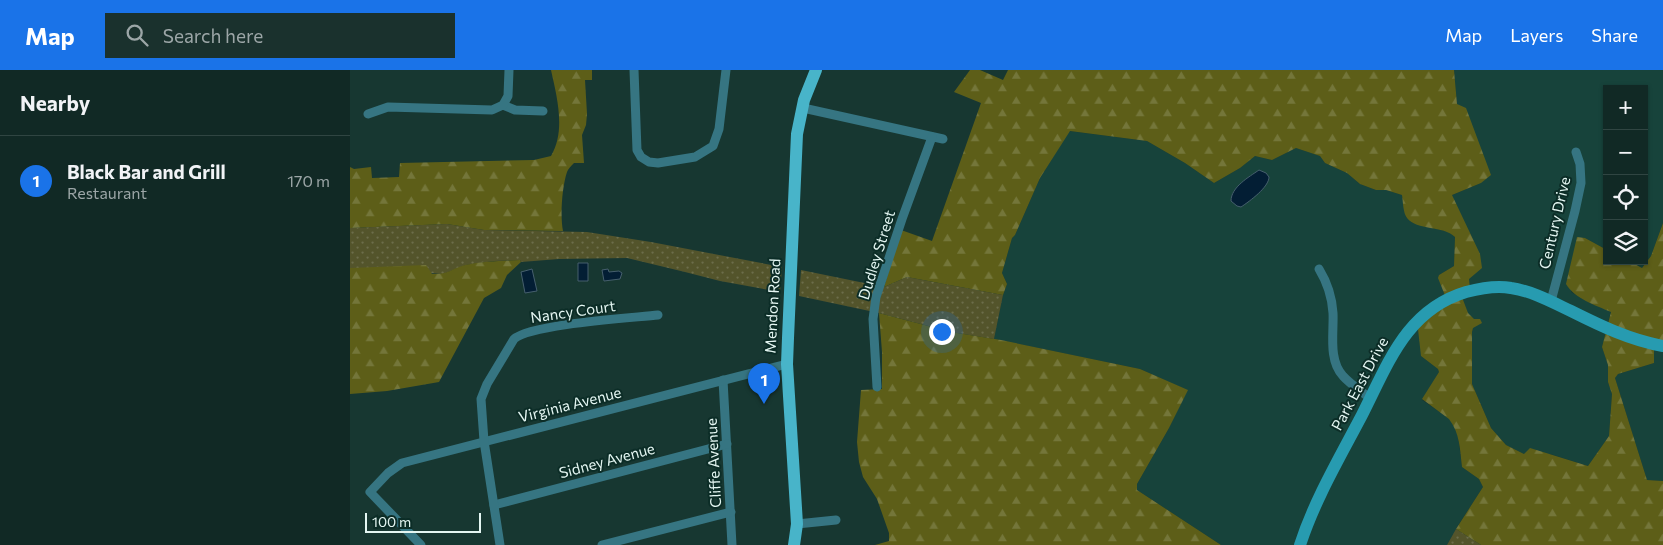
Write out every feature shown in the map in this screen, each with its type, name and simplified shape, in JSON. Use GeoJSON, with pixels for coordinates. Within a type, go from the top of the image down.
{"type":"FeatureCollection","features":[{"type":"Feature","properties":{"kind":"main road","name":"Mendon Road"},"geometry":{"type":"LineString","coordinates":[[794,545],[797,524],[787,364],[798,134],[803,108],[816,70]]}},
{"type":"Feature","properties":{"kind":"street"},"geometry":{"type":"LineString","coordinates":[[368,114],[388,107],[492,110],[503,105],[508,96],[509,70]]}},
{"type":"Feature","properties":{"kind":"street"},"geometry":{"type":"LineString","coordinates":[[634,70],[637,150],[641,157],[649,162],[695,157],[713,146],[719,129],[726,70]]}},
{"type":"Feature","properties":{"kind":"street"},"geometry":{"type":"LineString","coordinates":[[503,105],[515,110],[543,111]]}},
{"type":"Feature","properties":{"kind":"street"},"geometry":{"type":"LineString","coordinates":[[803,108],[943,140]]}},
{"type":"Feature","properties":{"kind":"street","name":"Dudley Street"},"geometry":{"type":"LineString","coordinates":[[877,387],[873,319],[876,297],[932,137]]}},
{"type":"Feature","properties":{"kind":"street","name":"Century Drive"},"geometry":{"type":"LineString","coordinates":[[1551,301],[1575,211],[1580,183],[1580,164],[1576,152]]}},
{"type":"Feature","properties":{"kind":"street"},"geometry":{"type":"LineString","coordinates":[[1319,269],[1327,285],[1332,302],[1334,352],[1337,366],[1343,377],[1370,398]]}},
{"type":"Feature","properties":{"kind":"street","name":"Park East Drive"},"geometry":{"type":"LineString","coordinates":[[1300,545],[1320,495],[1393,352],[1424,314],[1448,299],[1474,290],[1502,287],[1522,290],[1551,301],[1627,337],[1663,346]]}},
{"type":"Feature","properties":{"kind":"street","name":"Nancy Court"},"geometry":{"type":"LineString","coordinates":[[484,441],[481,416],[482,395],[486,384],[514,338],[519,334],[539,329],[658,315]]}},
{"type":"Feature","properties":{"kind":"street","name":"Virginia Avenue"},"geometry":{"type":"LineString","coordinates":[[421,545],[370,492],[402,463],[787,364]]}},
{"type":"Feature","properties":{"kind":"street","name":"Cliffe Avenue"},"geometry":{"type":"LineString","coordinates":[[723,380],[732,545]]}},
{"type":"Feature","properties":{"kind":"street"},"geometry":{"type":"LineString","coordinates":[[484,441],[500,545]]}},
{"type":"Feature","properties":{"kind":"street","name":"Sidney Avenue"},"geometry":{"type":"LineString","coordinates":[[494,505],[727,444]]}},
{"type":"Feature","properties":{"kind":"street"},"geometry":{"type":"LineString","coordinates":[[602,545],[731,512]]}},
{"type":"Feature","properties":{"kind":"street"},"geometry":{"type":"LineString","coordinates":[[797,524],[836,520]]}},
{"type":"Feature","properties":{"kind":"shaded area"},"geometry":{"type":"Polygon","coordinates":[[[1454,70],[1663,70],[1663,223],[1648,260],[1648,85],[1603,85],[1603,248],[1585,238],[1571,292],[1590,303],[1611,311],[1602,347],[1608,365],[1608,382],[1612,394],[1609,436],[1588,466],[1550,454],[1524,454],[1506,445],[1491,428],[1472,384],[1473,328],[1462,297],[1452,195],[1481,183],[1457,104],[1454,70]]]}},
{"type":"Feature","properties":{"kind":"shaded area"},"geometry":{"type":"Polygon","coordinates":[[[1069,131],[1147,141],[1185,163],[1214,183],[1240,168],[1255,156],[1272,160],[1296,148],[1320,156],[1325,163],[1347,173],[1360,184],[1376,190],[1386,190],[1402,195],[1406,217],[1413,223],[1449,232],[1455,237],[1454,266],[1439,275],[1446,298],[1421,356],[1438,369],[1439,372],[1422,400],[1453,423],[1458,435],[1462,467],[1479,479],[1483,487],[1447,545],[1221,545],[1137,490],[1137,484],[1169,428],[1187,390],[1140,369],[994,339],[1007,284],[1002,273],[1012,238],[1040,178],[1069,131]]]}},
{"type":"Feature","properties":{"kind":"shaded area"},"geometry":{"type":"Polygon","coordinates":[[[447,224],[484,230],[587,232],[782,267],[780,292],[720,281],[627,258],[559,259],[521,262],[520,260],[494,261],[466,265],[443,274],[350,268],[350,228],[447,224]]]}},
{"type":"Feature","properties":{"kind":"shaded area"},"geometry":{"type":"Polygon","coordinates":[[[801,270],[884,287],[907,277],[1003,295],[994,339],[951,332],[879,313],[799,296],[801,270]]]}},
{"type":"Feature","properties":{"kind":"shaded area"},"geometry":{"type":"Polygon","coordinates":[[[1663,345],[1663,481],[1647,480],[1615,378],[1618,374],[1654,363],[1654,349],[1663,345]]]}},
{"type":"Feature","properties":{"kind":"shaded area"},"geometry":{"type":"Polygon","coordinates":[[[1456,529],[1481,545],[1447,545],[1456,529]]]}},
{"type":"Feature","properties":{"kind":"green space"},"geometry":{"type":"Polygon","coordinates":[[[551,70],[592,70],[592,80],[585,80],[587,114],[586,125],[582,135],[584,163],[574,163],[567,172],[562,202],[563,231],[484,230],[447,224],[350,228],[350,167],[354,169],[371,167],[372,178],[399,177],[400,163],[534,160],[551,156],[558,136],[559,114],[551,70]]]}},
{"type":"Feature","properties":{"kind":"green space"},"geometry":{"type":"Polygon","coordinates":[[[970,70],[980,70],[1003,80],[1008,70],[1454,70],[1457,104],[1466,108],[1491,175],[1481,183],[1452,195],[1480,254],[1482,268],[1469,279],[1470,290],[1462,297],[1468,313],[1474,319],[1480,319],[1482,323],[1473,328],[1472,332],[1472,384],[1491,428],[1506,445],[1524,454],[1530,448],[1588,466],[1609,436],[1612,394],[1608,382],[1608,365],[1602,347],[1611,312],[1580,298],[1566,284],[1577,237],[1585,238],[1603,248],[1603,265],[1636,265],[1642,268],[1644,265],[1648,265],[1648,260],[1663,223],[1663,345],[1654,349],[1654,363],[1618,374],[1615,378],[1647,480],[1663,481],[1663,545],[1481,545],[1456,529],[1483,487],[1479,479],[1462,467],[1460,448],[1453,424],[1422,399],[1439,372],[1438,369],[1421,356],[1417,320],[1446,298],[1438,278],[1439,275],[1454,266],[1455,237],[1450,233],[1423,227],[1411,222],[1405,213],[1402,195],[1386,190],[1376,190],[1360,184],[1347,173],[1325,163],[1320,156],[1296,148],[1272,160],[1255,156],[1240,168],[1214,183],[1185,163],[1147,141],[1070,131],[1040,178],[1012,238],[1002,273],[1007,284],[1003,295],[907,277],[884,287],[901,230],[932,241],[981,103],[954,92],[970,70]]]}},
{"type":"Feature","properties":{"kind":"green space"},"geometry":{"type":"Polygon","coordinates":[[[520,260],[521,262],[507,275],[501,288],[484,298],[439,382],[387,391],[350,394],[350,268],[426,265],[432,274],[437,274],[472,264],[520,260]]]}},
{"type":"Feature","properties":{"kind":"green space"},"geometry":{"type":"Polygon","coordinates":[[[879,313],[951,332],[1001,340],[1140,369],[1188,390],[1137,484],[1137,490],[1221,545],[875,545],[889,541],[889,533],[877,499],[863,477],[857,442],[861,390],[882,389],[879,313]]]}},
{"type":"Feature","properties":{"kind":"water"},"geometry":{"type":"Polygon","coordinates":[[[1259,170],[1266,173],[1269,177],[1266,185],[1241,207],[1237,206],[1231,201],[1234,191],[1241,183],[1259,170]]]}},
{"type":"Feature","properties":{"kind":"water"},"geometry":{"type":"Polygon","coordinates":[[[578,263],[588,263],[588,281],[578,281],[578,263]]]}},
{"type":"Feature","properties":{"kind":"water"},"geometry":{"type":"Polygon","coordinates":[[[532,269],[537,291],[525,293],[521,272],[532,269]]]}},
{"type":"Feature","properties":{"kind":"water"},"geometry":{"type":"Polygon","coordinates":[[[608,269],[609,272],[619,271],[622,273],[620,279],[604,281],[602,270],[608,269]]]}},
{"type":"Feature","properties":{"kind":"place","name":"Black Bar and Grill"},"geometry":{"type":"Point","coordinates":[764,404]}}]}
